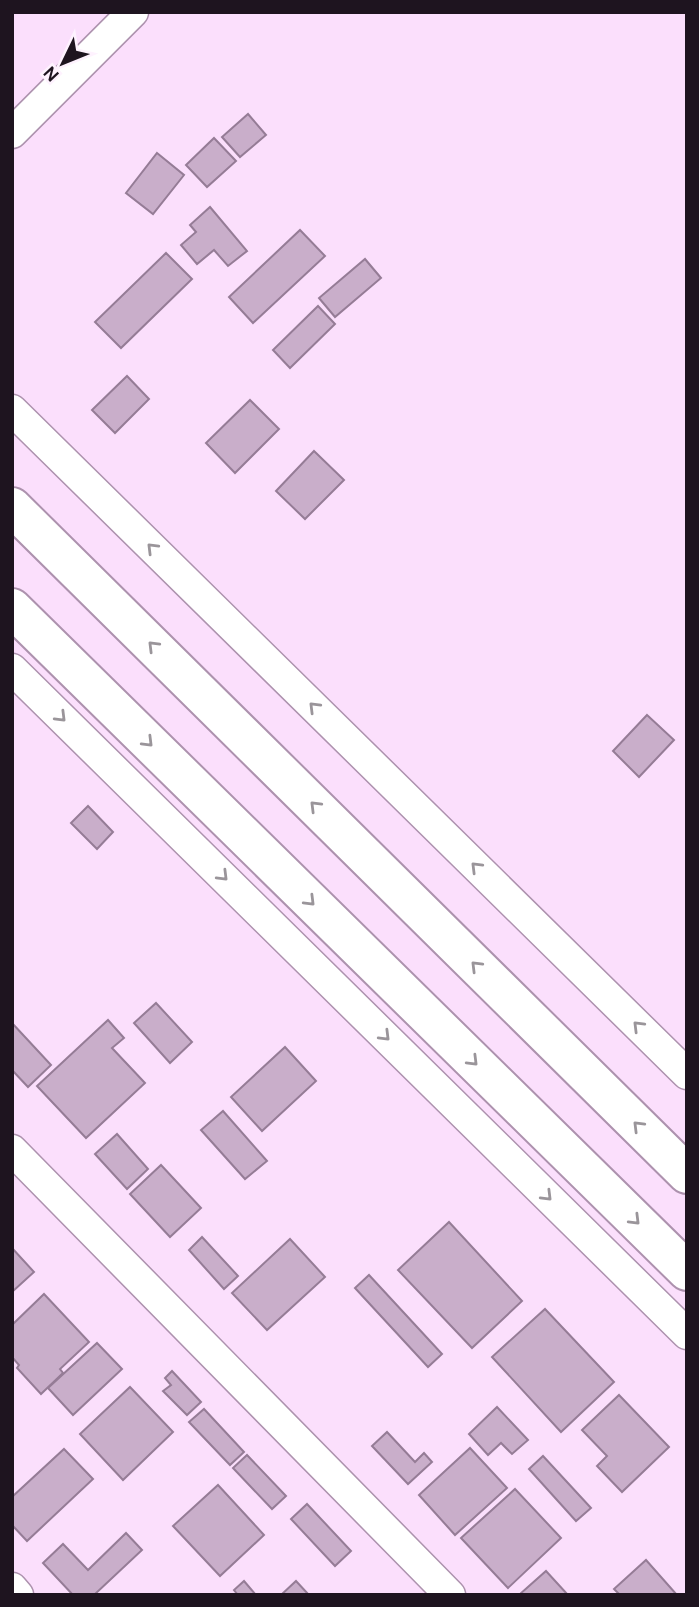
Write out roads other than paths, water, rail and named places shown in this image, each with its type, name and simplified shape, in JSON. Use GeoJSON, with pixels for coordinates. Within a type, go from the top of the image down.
{"type":"FeatureCollection","features":[{"type":"Feature","properties":{"kind":"main road"},"geometry":{"type":"LineString","coordinates":[[12,507],[687,1174]]}},
{"type":"Feature","properties":{"kind":"main road"},"geometry":{"type":"LineString","coordinates":[[12,608],[687,1271]]}},
{"type":"Feature","properties":{"kind":"street"},"geometry":{"type":"LineString","coordinates":[[12,132],[132,12]]}},
{"type":"Feature","properties":{"kind":"street"},"geometry":{"type":"LineString","coordinates":[[12,410],[687,1074]]}},
{"type":"Feature","properties":{"kind":"street"},"geometry":{"type":"LineString","coordinates":[[12,669],[687,1334]]}},
{"type":"Feature","properties":{"kind":"street"},"geometry":{"type":"LineString","coordinates":[[12,1150],[450,1595]]}},
{"type":"Feature","properties":{"kind":"street"},"geometry":{"type":"LineString","coordinates":[[12,1588],[18,1595]]}}]}
